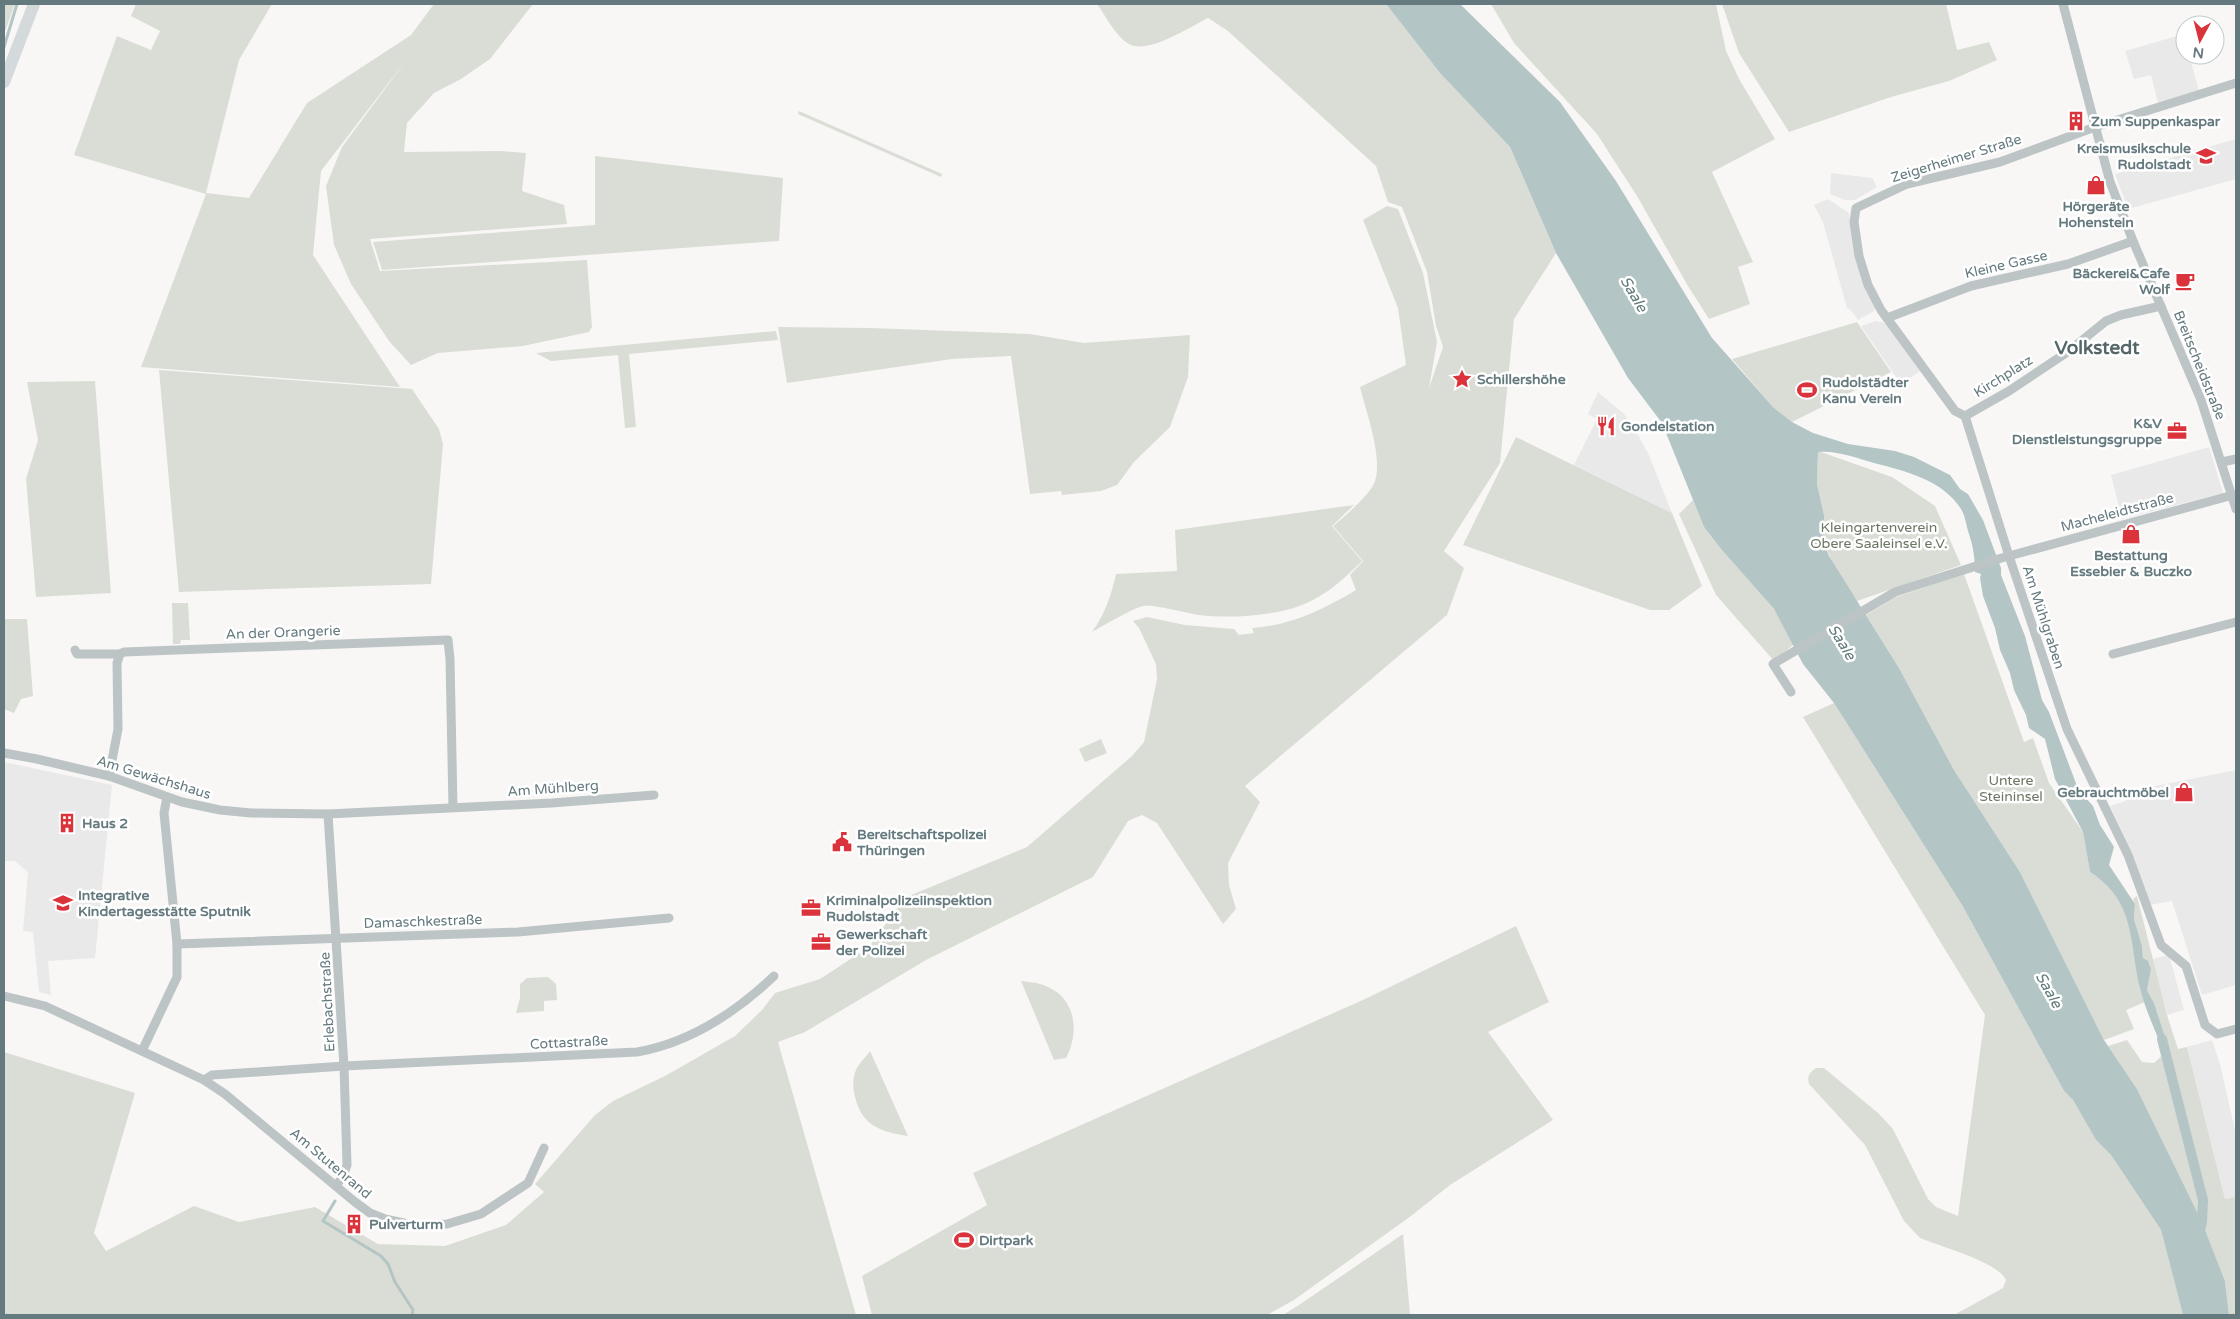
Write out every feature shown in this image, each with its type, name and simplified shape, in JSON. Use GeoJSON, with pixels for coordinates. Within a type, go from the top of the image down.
{"type":"FeatureCollection","features":[{"type":"Feature","properties":{"kind":"street"},"geometry":{"type":"LineString","coordinates":[[4,82],[34,4]]}},
{"type":"Feature","properties":{"kind":"street","name":"Breitscheidstraße"},"geometry":{"type":"LineString","coordinates":[[2062,4],[2110,182],[2160,306],[2202,400],[2236,509]]}},
{"type":"Feature","properties":{"kind":"street","name":"Zeigerheimer Straße"},"geometry":{"type":"LineString","coordinates":[[1887,318],[1868,285],[1859,256],[1854,222],[1856,208],[1906,184],[2000,162],[2096,127],[2236,83]]}},
{"type":"Feature","properties":{"kind":"street","name":"Kleine Gasse"},"geometry":{"type":"LineString","coordinates":[[1887,318],[1971,286],[2068,264],[2133,241]]}},
{"type":"Feature","properties":{"kind":"street","name":"Kirchplatz"},"geometry":{"type":"LineString","coordinates":[[1965,416],[2009,391],[2069,351],[2106,321],[2160,306]]}},
{"type":"Feature","properties":{"kind":"street"},"geometry":{"type":"LineString","coordinates":[[1887,318],[1955,411],[1965,416]]}},
{"type":"Feature","properties":{"kind":"street","name":"Am Mühlgraben"},"geometry":{"type":"LineString","coordinates":[[1965,416],[2009,556],[2067,729],[2128,855],[2161,945],[2186,966],[2205,1025],[2216,1034],[2236,1029]]}},
{"type":"Feature","properties":{"kind":"street"},"geometry":{"type":"LineString","coordinates":[[2222,462],[2236,459]]}},
{"type":"Feature","properties":{"kind":"street","name":"Macheleidtstraße"},"geometry":{"type":"LineString","coordinates":[[1791,692],[1773,664],[1895,592],[1998,559],[2233,495]]}},
{"type":"Feature","properties":{"kind":"street"},"geometry":{"type":"LineString","coordinates":[[2113,654],[2236,622]]}},
{"type":"Feature","properties":{"kind":"street","name":"An der Orangerie"},"geometry":{"type":"LineString","coordinates":[[75,650],[78,654],[120,654],[131,651],[448,640],[453,807]]}},
{"type":"Feature","properties":{"kind":"street"},"geometry":{"type":"LineString","coordinates":[[108,776],[118,729],[117,664],[120,654]]}},
{"type":"Feature","properties":{"kind":"street","name":"Am Gewächshaus"},"geometry":{"type":"LineString","coordinates":[[4,753],[108,776],[200,807],[243,812],[328,814]]}},
{"type":"Feature","properties":{"kind":"street","name":"Am Mühlberg"},"geometry":{"type":"LineString","coordinates":[[328,814],[552,803],[654,795]]}},
{"type":"Feature","properties":{"kind":"street"},"geometry":{"type":"LineString","coordinates":[[142,1051],[177,977],[177,944],[164,813],[168,797]]}},
{"type":"Feature","properties":{"kind":"street","name":"Erlebachstraße"},"geometry":{"type":"LineString","coordinates":[[328,814],[344,1066],[346,1165],[343,1176],[336,1186]]}},
{"type":"Feature","properties":{"kind":"street","name":"Damaschkestraße"},"geometry":{"type":"LineString","coordinates":[[177,944],[518,932],[669,918]]}},
{"type":"Feature","properties":{"kind":"street","name":"Cottastraße"},"geometry":{"type":"LineString","coordinates":[[344,1066],[654,1049],[706,1027],[735,1009],[774,976]]}},
{"type":"Feature","properties":{"kind":"street","name":"Am Stutenrand"},"geometry":{"type":"LineString","coordinates":[[4,996],[45,1006],[204,1080],[225,1094],[370,1213],[385,1219],[413,1224],[447,1224],[481,1214],[528,1183],[544,1148]]}},
{"type":"Feature","properties":{"kind":"street"},"geometry":{"type":"LineString","coordinates":[[204,1080],[212,1075],[344,1066]]}},
{"type":"Feature","properties":{"kind":"shaded area"},"geometry":{"type":"Polygon","coordinates":[[[2175,37],[2175,65],[2192,65],[2199,91],[2158,103],[2151,75],[2134,79],[2125,51],[2175,37]]]}},
{"type":"Feature","properties":{"kind":"shaded area","name":"Kreismusikschule Rudolstadt"},"geometry":{"type":"Polygon","coordinates":[[[2236,139],[2236,179],[2128,209],[2115,174],[2236,139]]]}},
{"type":"Feature","properties":{"kind":"shaded area"},"geometry":{"type":"Polygon","coordinates":[[[1831,173],[1872,178],[1877,187],[1855,200],[1845,200],[1830,194],[1831,173]]]}},
{"type":"Feature","properties":{"kind":"shaded area"},"geometry":{"type":"Polygon","coordinates":[[[1828,199],[1849,213],[1851,230],[1876,306],[1874,311],[1858,320],[1851,310],[1847,308],[1823,222],[1814,205],[1828,199]]]}},
{"type":"Feature","properties":{"kind":"shaded area"},"geometry":{"type":"Polygon","coordinates":[[[1876,321],[1885,323],[1895,333],[1922,370],[1901,384],[1861,326],[1876,321]]]}},
{"type":"Feature","properties":{"kind":"shaded area"},"geometry":{"type":"Polygon","coordinates":[[[1598,392],[1624,414],[1634,428],[1648,453],[1672,513],[1574,465],[1597,419],[1588,414],[1598,392]]]}},
{"type":"Feature","properties":{"kind":"shaded area"},"geometry":{"type":"Polygon","coordinates":[[[2209,447],[2223,493],[2122,519],[2111,475],[2209,447]]]}},
{"type":"Feature","properties":{"kind":"shaded area","name":"Integrative Kindertagesstätte Sputnik"},"geometry":{"type":"Polygon","coordinates":[[[4,762],[112,785],[95,958],[48,961],[51,995],[39,992],[33,932],[23,931],[28,872],[15,861],[4,861],[4,762]]]}},
{"type":"Feature","properties":{"kind":"shaded area"},"geometry":{"type":"Polygon","coordinates":[[[2236,770],[2236,985],[2202,995],[2172,901],[2149,905],[2132,853],[2110,806],[2126,801],[2125,792],[2236,770]]]}},
{"type":"Feature","properties":{"kind":"shaded area"},"geometry":{"type":"Polygon","coordinates":[[[2169,955],[2184,1010],[2167,1015],[2152,959],[2169,955]]]}},
{"type":"Feature","properties":{"kind":"shaded area"},"geometry":{"type":"Polygon","coordinates":[[[2212,1040],[2221,1068],[2236,1135],[2236,1197],[2225,1199],[2187,1047],[2212,1040]]]}},
{"type":"Feature","properties":{"kind":"green space"},"geometry":{"type":"Polygon","coordinates":[[[4,4],[15,4],[4,34],[4,4]]]}},
{"type":"Feature","properties":{"kind":"green space"},"geometry":{"type":"Polygon","coordinates":[[[136,4],[272,4],[239,60],[206,193],[249,198],[307,103],[411,35],[434,4],[533,4],[490,59],[461,79],[434,93],[407,123],[404,152],[500,151],[526,153],[522,191],[564,205],[567,224],[370,239],[380,271],[587,260],[592,327],[589,332],[523,346],[438,353],[411,365],[389,341],[351,284],[334,245],[326,186],[342,147],[407,59],[321,171],[313,255],[400,387],[141,367],[206,194],[74,155],[117,36],[151,50],[160,31],[131,16],[136,4]]]}},
{"type":"Feature","properties":{"kind":"green space"},"geometry":{"type":"Polygon","coordinates":[[[1097,4],[1386,4],[1440,73],[1510,147],[1556,253],[1514,319],[1500,463],[1444,551],[1464,568],[1447,615],[1245,786],[1260,802],[1228,863],[1229,885],[1236,909],[1223,924],[1157,823],[1142,815],[1128,821],[1093,877],[926,960],[805,1032],[778,1042],[856,1315],[4,1315],[4,1052],[135,1093],[94,1233],[106,1251],[194,1206],[239,1222],[315,1207],[378,1244],[445,1246],[506,1225],[544,1192],[535,1184],[595,1115],[613,1101],[665,1076],[735,1036],[762,1010],[775,993],[820,979],[869,947],[895,911],[909,896],[1027,847],[1132,756],[1144,742],[1157,679],[1156,664],[1139,628],[1133,621],[1147,617],[1185,625],[1234,629],[1239,635],[1254,633],[1252,628],[1266,627],[1293,620],[1332,604],[1356,590],[1350,575],[1363,561],[1333,526],[1363,499],[1375,481],[1377,471],[1375,447],[1360,387],[1406,365],[1398,308],[1363,220],[1387,206],[1398,209],[1423,273],[1437,342],[1429,388],[1443,347],[1436,326],[1427,272],[1402,207],[1388,202],[1376,166],[1228,31],[1208,18],[1168,39],[1146,46],[1137,46],[1129,44],[1119,36],[1097,4]]]}},
{"type":"Feature","properties":{"kind":"green space"},"geometry":{"type":"Polygon","coordinates":[[[1491,4],[1716,4],[1726,51],[1739,79],[1775,139],[1712,172],[1753,262],[1738,267],[1750,304],[1709,319],[1637,196],[1597,134],[1514,43],[1491,4]]]}},
{"type":"Feature","properties":{"kind":"green space"},"geometry":{"type":"Polygon","coordinates":[[[1722,4],[1946,4],[1957,50],[1989,42],[1997,60],[1949,81],[1891,97],[1789,132],[1739,53],[1722,4]]]}},
{"type":"Feature","properties":{"kind":"green space"},"geometry":{"type":"Polygon","coordinates":[[[799,111],[942,174],[941,177],[798,114],[799,111]]]}},
{"type":"Feature","properties":{"kind":"green space"},"geometry":{"type":"Polygon","coordinates":[[[595,156],[783,178],[779,241],[382,270],[373,242],[595,225],[595,156]]]}},
{"type":"Feature","properties":{"kind":"green space","name":"Rudolstädter Kanu Verein"},"geometry":{"type":"Polygon","coordinates":[[[1857,322],[1891,372],[1792,422],[1774,408],[1732,359],[1857,322]]]}},
{"type":"Feature","properties":{"kind":"green space"},"geometry":{"type":"Polygon","coordinates":[[[778,327],[871,328],[1030,334],[1084,343],[1190,335],[1188,377],[1170,427],[1134,462],[1117,485],[1101,491],[1062,495],[1061,491],[1030,494],[1011,356],[952,359],[787,383],[778,327]]]}},
{"type":"Feature","properties":{"kind":"green space"},"geometry":{"type":"Polygon","coordinates":[[[776,331],[778,340],[629,354],[636,427],[625,428],[618,355],[551,361],[536,353],[776,331]]]}},
{"type":"Feature","properties":{"kind":"green space"},"geometry":{"type":"Polygon","coordinates":[[[159,370],[412,389],[439,429],[443,444],[431,584],[179,592],[159,370]]]}},
{"type":"Feature","properties":{"kind":"green space"},"geometry":{"type":"Polygon","coordinates":[[[95,381],[111,593],[36,597],[26,479],[38,440],[27,382],[95,381]]]}},
{"type":"Feature","properties":{"kind":"green space"},"geometry":{"type":"Polygon","coordinates":[[[1516,437],[1672,513],[1702,586],[1669,610],[1650,610],[1463,545],[1516,437]]]}},
{"type":"Feature","properties":{"kind":"green space","name":"Kleingartenverein Obere Saaleinsel e.V."},"geometry":{"type":"Polygon","coordinates":[[[1818,451],[1892,477],[1935,506],[1961,565],[1857,601],[1835,568],[1824,543],[1824,515],[1817,484],[1818,451]]]}},
{"type":"Feature","properties":{"kind":"green space"},"geometry":{"type":"Polygon","coordinates":[[[1693,500],[1704,527],[1774,609],[1794,644],[1774,661],[1716,595],[1679,514],[1693,500]]]}},
{"type":"Feature","properties":{"kind":"green space"},"geometry":{"type":"Polygon","coordinates":[[[1354,505],[1332,526],[1362,561],[1338,583],[1311,601],[1271,613],[1226,617],[1199,615],[1162,607],[1143,606],[1124,614],[1092,632],[1107,604],[1116,574],[1177,571],[1175,530],[1354,505]]]}},
{"type":"Feature","properties":{"kind":"green space","name":"Untere Steininsel"},"geometry":{"type":"Polygon","coordinates":[[[1964,574],[2024,742],[2033,738],[2049,783],[2083,832],[2090,872],[2107,885],[2126,915],[2145,1002],[2126,1010],[2134,1029],[2104,1040],[2020,872],[1954,770],[1899,668],[1866,615],[1896,597],[1964,574]]]}},
{"type":"Feature","properties":{"kind":"green space"},"geometry":{"type":"Polygon","coordinates":[[[172,603],[188,603],[190,640],[181,640],[180,644],[173,644],[172,603]]]}},
{"type":"Feature","properties":{"kind":"green space"},"geometry":{"type":"Polygon","coordinates":[[[4,619],[27,619],[33,696],[21,699],[14,713],[4,709],[4,619]]]}},
{"type":"Feature","properties":{"kind":"green space"},"geometry":{"type":"Polygon","coordinates":[[[1834,703],[1962,905],[2064,1091],[2073,1100],[2096,1140],[2111,1155],[2161,1230],[2183,1315],[1954,1315],[2003,1288],[2006,1280],[2001,1273],[1980,1261],[1920,1238],[1904,1221],[1865,1145],[1809,1084],[1808,1077],[1812,1071],[1816,1068],[1824,1068],[1878,1113],[1893,1129],[1928,1199],[1936,1207],[1958,1216],[1985,1015],[1803,717],[1834,703]]]}},
{"type":"Feature","properties":{"kind":"green space"},"geometry":{"type":"Polygon","coordinates":[[[1101,739],[1107,753],[1085,762],[1079,749],[1101,739]]]}},
{"type":"Feature","properties":{"kind":"green space"},"geometry":{"type":"Polygon","coordinates":[[[2137,896],[2167,1015],[2178,1049],[2187,1047],[2225,1199],[2236,1197],[2236,1315],[2229,1315],[2225,1281],[2202,1222],[2137,1089],[2108,1046],[2127,1040],[2142,1062],[2154,1063],[2169,1049],[2154,1003],[2147,990],[2151,970],[2143,958],[2142,946],[2134,919],[2135,904],[2133,899],[2137,896]]]}},
{"type":"Feature","properties":{"kind":"green space"},"geometry":{"type":"Polygon","coordinates":[[[1516,926],[1549,1002],[1488,1032],[1553,1120],[1450,1185],[1411,1216],[1294,1300],[1267,1315],[872,1315],[862,1276],[987,1205],[973,1173],[1365,999],[1516,926]]]}},
{"type":"Feature","properties":{"kind":"green space"},"geometry":{"type":"Polygon","coordinates":[[[548,977],[556,984],[557,1000],[544,1001],[544,1011],[516,1013],[520,998],[520,984],[527,978],[548,977]]]}},
{"type":"Feature","properties":{"kind":"green space"},"geometry":{"type":"Polygon","coordinates":[[[1021,981],[1038,983],[1052,989],[1068,1004],[1074,1024],[1071,1047],[1066,1058],[1054,1060],[1021,981]]]}},
{"type":"Feature","properties":{"kind":"green space"},"geometry":{"type":"Polygon","coordinates":[[[870,1051],[908,1136],[881,1130],[874,1126],[862,1115],[858,1107],[853,1084],[854,1077],[857,1067],[870,1051]]]}},
{"type":"Feature","properties":{"kind":"green space"},"geometry":{"type":"Polygon","coordinates":[[[1403,1234],[1410,1315],[1283,1315],[1299,1305],[1403,1234]]]}},
{"type":"Feature","properties":{"kind":"water","name":"Saale"},"geometry":{"type":"Polygon","coordinates":[[[1386,4],[1460,4],[1560,102],[1616,181],[1712,338],[1774,408],[1792,422],[1813,433],[1848,444],[1895,451],[1914,457],[1950,475],[1960,489],[1968,494],[1983,520],[2001,568],[2001,575],[2025,636],[2042,700],[2049,712],[2078,789],[2093,806],[2100,825],[2114,847],[2109,865],[2135,904],[2134,919],[2142,946],[2143,958],[2148,961],[2151,970],[2147,990],[2154,1003],[2169,1049],[2167,1052],[2163,1050],[2142,996],[2128,924],[2123,910],[2116,896],[2090,872],[2083,832],[2055,779],[2045,739],[2029,728],[2026,715],[2014,690],[2010,673],[2000,650],[1995,628],[1983,596],[1981,574],[1975,572],[1972,546],[1961,509],[1944,491],[1934,484],[1910,473],[1846,455],[1818,452],[1817,484],[1824,515],[1824,543],[1829,556],[1899,668],[1954,770],[2020,872],[2104,1040],[2137,1089],[2202,1222],[2225,1281],[2229,1315],[2183,1315],[2161,1230],[2111,1155],[2096,1140],[2073,1100],[2064,1091],[1962,905],[1834,703],[1803,664],[1774,609],[1704,527],[1662,423],[1628,378],[1556,253],[1510,147],[1440,73],[1386,4]]]}},
{"type":"Feature","properties":{"kind":"waterway"},"geometry":{"type":"LineString","coordinates":[[4,47],[17,4]]}},
{"type":"Feature","properties":{"kind":"waterway"},"geometry":{"type":"LineString","coordinates":[[2162,1039],[2203,1200],[2202,1222],[2199,1234]]}},
{"type":"Feature","properties":{"kind":"waterway"},"geometry":{"type":"LineString","coordinates":[[335,1201],[323,1221],[381,1256],[388,1264],[395,1282],[413,1310],[412,1315]]}},
{"type":"Feature","properties":{"kind":"place","name":"Zum Suppenkaspar"},"geometry":{"type":"Point","coordinates":[2076,121]}},
{"type":"Feature","properties":{"kind":"place","name":"Kreismusikschule Rudolstadt"},"geometry":{"type":"Point","coordinates":[2206,156]}},
{"type":"Feature","properties":{"kind":"place","name":"Hörgeräte Hohenstein"},"geometry":{"type":"Point","coordinates":[2096,185]}},
{"type":"Feature","properties":{"kind":"place","name":"Bäckerei&Cafe Wolf"},"geometry":{"type":"Point","coordinates":[2185,281]}},
{"type":"Feature","properties":{"kind":"place","name":"Schillershöhe"},"geometry":{"type":"Point","coordinates":[1462,379]}},
{"type":"Feature","properties":{"kind":"place","name":"Rudolstädter Kanu Verein"},"geometry":{"type":"Point","coordinates":[1807,390]}},
{"type":"Feature","properties":{"kind":"place","name":"Gondelstation"},"geometry":{"type":"Point","coordinates":[1606,426]}},
{"type":"Feature","properties":{"kind":"place","name":"K&V Dienstleistungsgruppe"},"geometry":{"type":"Point","coordinates":[2177,431]}},
{"type":"Feature","properties":{"kind":"place","name":"Bestattung Essebier & Buczko"},"geometry":{"type":"Point","coordinates":[2131,534]}},
{"type":"Feature","properties":{"kind":"place","name":"Gebrauchtmöbel"},"geometry":{"type":"Point","coordinates":[2184,792]}},
{"type":"Feature","properties":{"kind":"place","name":"Haus 2"},"geometry":{"type":"Point","coordinates":[67,823]}},
{"type":"Feature","properties":{"kind":"place","name":"Bereitschaftspolizei Thüringen"},"geometry":{"type":"Point","coordinates":[842,842]}},
{"type":"Feature","properties":{"kind":"place","name":"Integrative Kindertagesstätte Sputnik"},"geometry":{"type":"Point","coordinates":[63,903]}},
{"type":"Feature","properties":{"kind":"place","name":"Kriminalpolizeiinspektion Rudolstadt"},"geometry":{"type":"Point","coordinates":[811,908]}},
{"type":"Feature","properties":{"kind":"place","name":"Gewerkschaft der Polizei"},"geometry":{"type":"Point","coordinates":[821,942]}},
{"type":"Feature","properties":{"kind":"place","name":"Pulverturm"},"geometry":{"type":"Point","coordinates":[354,1224]}},
{"type":"Feature","properties":{"kind":"place","name":"Dirtpark"},"geometry":{"type":"Point","coordinates":[964,1240]}},
{"type":"Feature","properties":{"kind":"district","name":"Volkstedt"},"geometry":{"type":"Point","coordinates":[2097,347]}}]}
